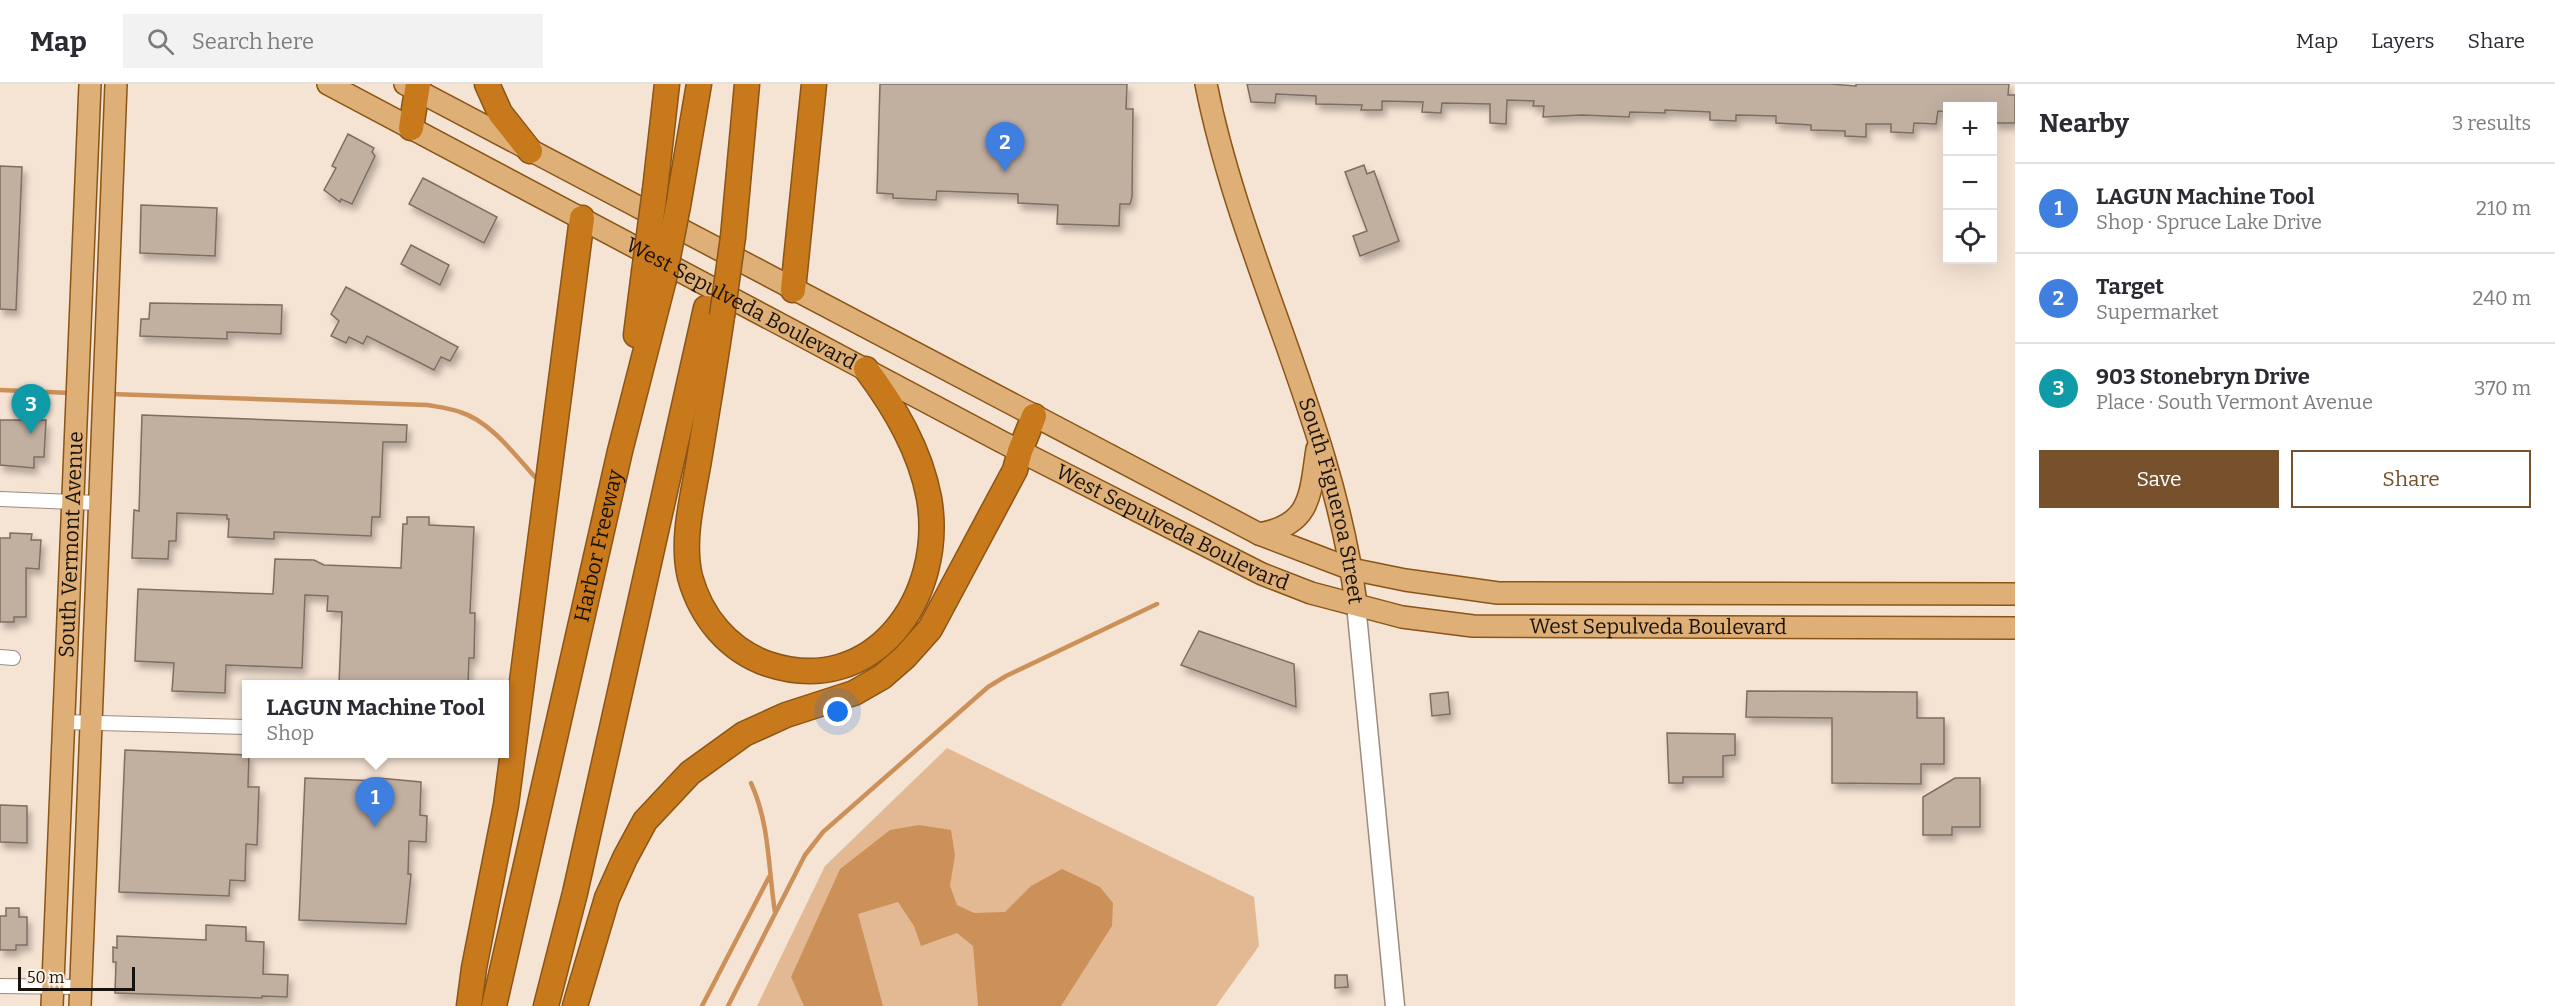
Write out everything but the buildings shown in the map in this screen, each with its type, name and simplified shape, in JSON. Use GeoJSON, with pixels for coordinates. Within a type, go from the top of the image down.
{"type":"FeatureCollection","features":[{"type":"Feature","properties":{"kind":"highway"},"geometry":{"type":"LineString","coordinates":[[487,84],[500,113],[530,151]]}},
{"type":"Feature","properties":{"kind":"highway"},"geometry":{"type":"LineString","coordinates":[[653,277],[655,190],[667,84]]}},
{"type":"Feature","properties":{"kind":"highway","name":"Harbor Freeway"},"geometry":{"type":"LineString","coordinates":[[494,1006],[620,451],[653,277],[678,206],[699,84]]}},
{"type":"Feature","properties":{"kind":"highway"},"geometry":{"type":"LineString","coordinates":[[747,84],[714,312],[687,532],[690,575],[699,602],[717,631],[746,655],[784,669],[814,671],[842,667],[866,656],[901,626],[919,595],[928,566],[930,501],[918,459],[898,416],[866,369]]}},
{"type":"Feature","properties":{"kind":"highway"},"geometry":{"type":"LineString","coordinates":[[793,290],[814,84]]}},
{"type":"Feature","properties":{"kind":"highway"},"geometry":{"type":"LineString","coordinates":[[411,128],[412,86]]}},
{"type":"Feature","properties":{"kind":"highway"},"geometry":{"type":"LineString","coordinates":[[469,1006],[474,968],[506,805],[582,218]]}},
{"type":"Feature","properties":{"kind":"highway"},"geometry":{"type":"LineString","coordinates":[[546,1006],[714,312]]}},
{"type":"Feature","properties":{"kind":"highway"},"geometry":{"type":"LineString","coordinates":[[575,1006],[607,898],[645,821],[690,773],[744,734],[786,715],[854,693],[882,677],[905,657],[930,629],[947,600],[1015,470],[1034,417]]}},
{"type":"Feature","properties":{"kind":"main road","name":"South Vermont Avenue"},"geometry":{"type":"LineString","coordinates":[[52,996],[90,84]]}},
{"type":"Feature","properties":{"kind":"main road","name":"South Vermont Avenue"},"geometry":{"type":"LineString","coordinates":[[80,996],[116,84]]}},
{"type":"Feature","properties":{"kind":"main road","name":"West Sepulveda Boulevard"},"geometry":{"type":"LineString","coordinates":[[328,84],[1020,451],[1262,574],[1311,593],[1402,617],[1473,626],[2015,628]]}},
{"type":"Feature","properties":{"kind":"main road","name":"South Figueroa Street"},"geometry":{"type":"LineString","coordinates":[[1206,84],[1227,172],[1318,443],[1351,569],[1395,1006]]}},
{"type":"Feature","properties":{"kind":"main road","name":"West Sepulveda Boulevard"},"geometry":{"type":"LineString","coordinates":[[412,86],[530,151],[1259,534],[1351,569],[1465,591],[1498,593],[2015,594]]}},
{"type":"Feature","properties":{"kind":"main road"},"geometry":{"type":"LineString","coordinates":[[1259,534],[1276,531],[1295,519],[1309,502],[1318,443]]}},
{"type":"Feature","properties":{"kind":"street"},"geometry":{"type":"LineString","coordinates":[[0,499],[98,503]]}},
{"type":"Feature","properties":{"kind":"street"},"geometry":{"type":"LineString","coordinates":[[63,722],[242,728]]}},
{"type":"Feature","properties":{"kind":"street"},"geometry":{"type":"LineString","coordinates":[[0,986],[52,996],[80,996]]}},
{"type":"Feature","properties":{"kind":"shaded area"},"geometry":{"type":"Polygon","coordinates":[[[947,748],[1254,897],[1259,946],[1216,1006],[757,1006],[825,866],[947,748]]]}},
{"type":"Feature","properties":{"kind":"shaded area"},"geometry":{"type":"Polygon","coordinates":[[[919,825],[951,830],[955,855],[950,886],[957,905],[974,913],[1005,912],[1031,886],[1062,869],[1100,887],[1113,903],[1112,926],[1061,1006],[978,1006],[973,946],[957,933],[921,946],[914,926],[898,902],[858,914],[883,1006],[804,1006],[791,977],[840,869],[890,830],[919,825]]]}},
{"type":"Feature","properties":{"kind":"waterway"},"geometry":{"type":"LineString","coordinates":[[0,390],[72,393]]}},
{"type":"Feature","properties":{"kind":"waterway"},"geometry":{"type":"LineString","coordinates":[[111,394],[427,405],[448,409],[471,416],[482,423],[535,477]]}},
{"type":"Feature","properties":{"kind":"waterway"},"geometry":{"type":"LineString","coordinates":[[728,1006],[805,855],[823,832],[988,687],[1006,676],[1157,604]]}},
{"type":"Feature","properties":{"kind":"waterway"},"geometry":{"type":"LineString","coordinates":[[751,783],[765,831],[775,912]]}},
{"type":"Feature","properties":{"kind":"waterway"},"geometry":{"type":"LineString","coordinates":[[702,1006],[769,877]]}},
{"type":"Feature","properties":{"kind":"place","name":"Target"},"geometry":{"type":"Point","coordinates":[1005,172]}},
{"type":"Feature","properties":{"kind":"place","name":"903 Stonebryn Drive"},"geometry":{"type":"Point","coordinates":[31,434]}},
{"type":"Feature","properties":{"kind":"place","name":"LAGUN Machine Tool"},"geometry":{"type":"Point","coordinates":[375,827]}}]}
